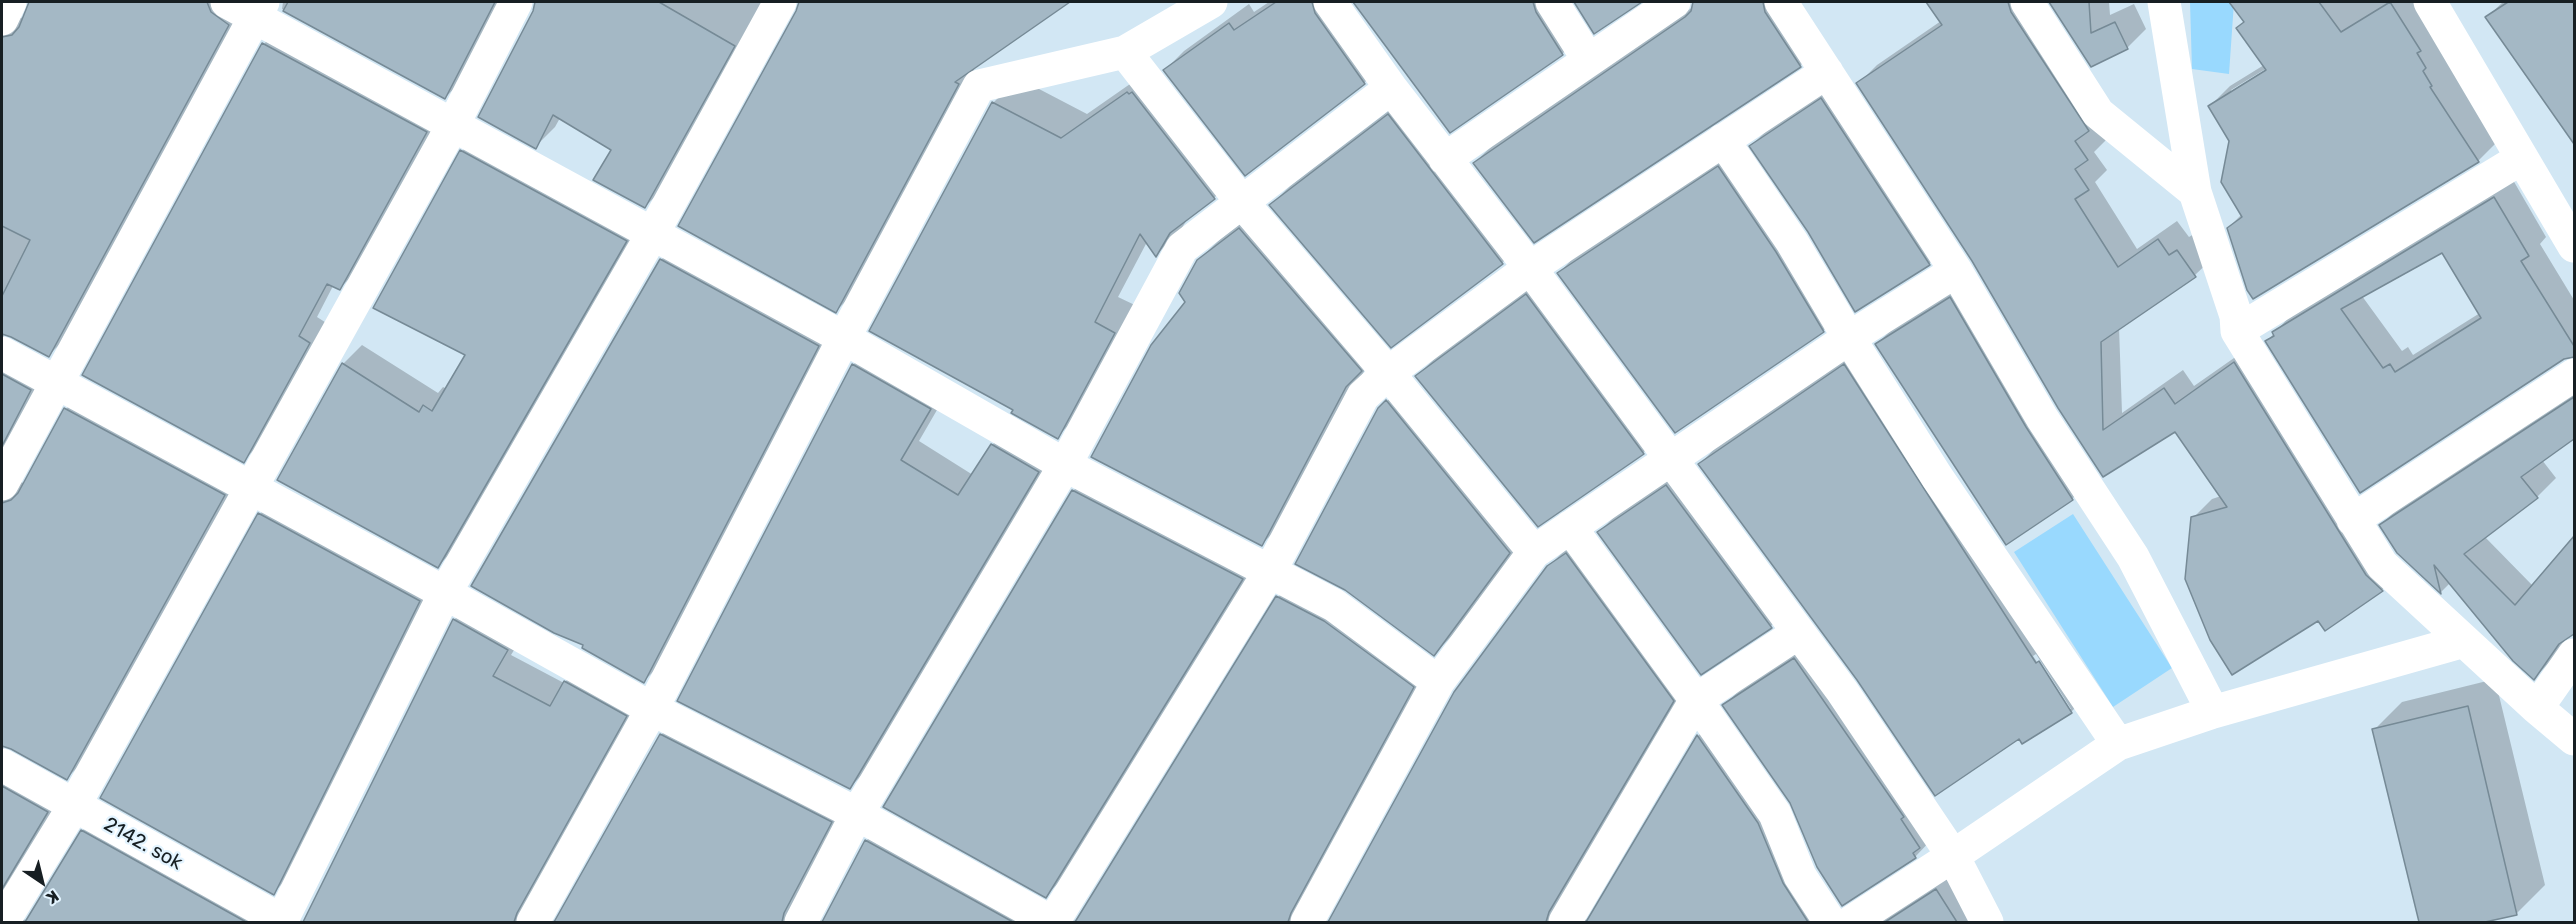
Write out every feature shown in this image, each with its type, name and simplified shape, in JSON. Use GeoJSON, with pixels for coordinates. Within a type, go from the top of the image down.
{"type":"FeatureCollection","features":[{"type":"Feature","properties":{"kind":"street"},"geometry":{"type":"LineString","coordinates":[[2,19],[10,2]]}},
{"type":"Feature","properties":{"kind":"street"},"geometry":{"type":"LineString","coordinates":[[3,922],[74,806],[249,487],[453,126],[516,2]]}},
{"type":"Feature","properties":{"kind":"street"},"geometry":{"type":"LineString","coordinates":[[282,922],[445,593],[653,233],[780,2]]}},
{"type":"Feature","properties":{"kind":"street"},"geometry":{"type":"LineString","coordinates":[[533,922],[652,709],[844,338],[979,86],[1125,52],[1211,2]]}},
{"type":"Feature","properties":{"kind":"street"},"geometry":{"type":"LineString","coordinates":[[1330,2],[1391,88],[1530,268],[1672,458],[1842,691],[1953,856],[1987,922]]}},
{"type":"Feature","properties":{"kind":"street"},"geometry":{"type":"LineString","coordinates":[[1552,2],[1588,58]]}},
{"type":"Feature","properties":{"kind":"street"},"geometry":{"type":"LineString","coordinates":[[1445,159],[1588,58],[1674,2]]}},
{"type":"Feature","properties":{"kind":"street"},"geometry":{"type":"LineString","coordinates":[[1781,2],[1956,271],[2042,418],[2133,557],[2213,712]]}},
{"type":"Feature","properties":{"kind":"street"},"geometry":{"type":"LineString","coordinates":[[2026,2],[2098,113],[2195,192]]}},
{"type":"Feature","properties":{"kind":"street"},"geometry":{"type":"LineString","coordinates":[[2164,2],[2195,192],[2236,316],[2237,331],[2382,565],[2537,708],[2574,739]]}},
{"type":"Feature","properties":{"kind":"street"},"geometry":{"type":"LineString","coordinates":[[2430,2],[2522,158],[2570,226]]}},
{"type":"Feature","properties":{"kind":"street"},"geometry":{"type":"LineString","coordinates":[[2,484],[57,382],[248,7],[453,126],[844,338],[1065,465],[1334,605],[1438,682]]}},
{"type":"Feature","properties":{"kind":"street"},"geometry":{"type":"LineString","coordinates":[[1125,52],[1241,201],[1388,373],[1534,552]]}},
{"type":"Feature","properties":{"kind":"street"},"geometry":{"type":"LineString","coordinates":[[2,354],[445,593],[652,709],[857,814],[1052,922],[1270,571],[1363,396],[1388,373],[1530,268],[1827,72]]}},
{"type":"Feature","properties":{"kind":"street"},"geometry":{"type":"LineString","coordinates":[[801,922],[857,814],[1065,465],[1182,248],[1391,88]]}},
{"type":"Feature","properties":{"kind":"street"},"geometry":{"type":"LineString","coordinates":[[1723,140],[1792,242],[1849,338],[1937,477],[2118,744]]}},
{"type":"Feature","properties":{"kind":"street"},"geometry":{"type":"LineString","coordinates":[[2237,331],[2522,158]]}},
{"type":"Feature","properties":{"kind":"street"},"geometry":{"type":"LineString","coordinates":[[1307,922],[1438,682],[1534,552],[1849,338],[1956,271]]}},
{"type":"Feature","properties":{"kind":"street"},"geometry":{"type":"LineString","coordinates":[[2353,520],[2574,375]]}},
{"type":"Feature","properties":{"kind":"street"},"geometry":{"type":"LineString","coordinates":[[1570,527],[1696,700],[1775,814],[1800,876],[1830,922]]}},
{"type":"Feature","properties":{"kind":"street"},"geometry":{"type":"LineString","coordinates":[[1565,922],[1696,700],[1798,633]]}},
{"type":"Feature","properties":{"kind":"street"},"geometry":{"type":"LineString","coordinates":[[1851,922],[2118,744],[2213,712],[2464,641]]}},
{"type":"Feature","properties":{"kind":"street"},"geometry":{"type":"LineString","coordinates":[[2537,708],[2574,655]]}},
{"type":"Feature","properties":{"kind":"street","name":"2142. sok"},"geometry":{"type":"LineString","coordinates":[[2,765],[282,922]]}},
{"type":"Feature","properties":{"kind":"shaded area"},"geometry":{"type":"Polygon","coordinates":[[[2190,2],[2234,2],[2229,74],[2192,69],[2190,2]]]}},
{"type":"Feature","properties":{"kind":"shaded area"},"geometry":{"type":"Polygon","coordinates":[[[2073,514],[2172,668],[2113,707],[2014,552],[2073,514]]]}},
{"type":"Feature","properties":{"kind":"building"},"geometry":{"type":"Polygon","coordinates":[[[29,2],[207,2],[211,12],[229,25],[49,357],[2,334],[2,296],[30,240],[2,226],[2,37],[12,35],[19,27],[29,2]]]}},
{"type":"Feature","properties":{"kind":"building"},"geometry":{"type":"Polygon","coordinates":[[[288,2],[495,2],[445,99],[283,11],[288,2]]]}},
{"type":"Feature","properties":{"kind":"building"},"geometry":{"type":"Polygon","coordinates":[[[535,2],[659,2],[735,46],[645,208],[593,180],[611,150],[553,115],[536,149],[478,117],[533,11],[535,2]]]}},
{"type":"Feature","properties":{"kind":"building"},"geometry":{"type":"Polygon","coordinates":[[[799,2],[1070,2],[955,82],[959,84],[836,313],[678,226],[799,2]]]}},
{"type":"Feature","properties":{"kind":"building"},"geometry":{"type":"Polygon","coordinates":[[[1276,2],[1312,2],[1315,13],[1365,84],[1245,176],[1163,70],[1229,23],[1234,30],[1276,2]]]}},
{"type":"Feature","properties":{"kind":"building"},"geometry":{"type":"Polygon","coordinates":[[[1353,2],[1533,2],[1536,12],[1563,55],[1450,133],[1353,2]]]}},
{"type":"Feature","properties":{"kind":"building"},"geometry":{"type":"Polygon","coordinates":[[[1574,2],[1642,2],[1594,34],[1574,2]]]}},
{"type":"Feature","properties":{"kind":"building"},"geometry":{"type":"Polygon","coordinates":[[[1693,2],[1763,2],[1765,12],[1801,67],[1534,243],[1473,163],[1685,17],[1691,11],[1693,2]]]}},
{"type":"Feature","properties":{"kind":"building"},"geometry":{"type":"Polygon","coordinates":[[[1926,2],[2008,2],[2011,12],[2089,131],[2075,141],[2088,160],[2075,169],[2089,190],[2075,199],[2118,267],[2158,239],[2169,255],[2177,250],[2196,277],[2101,342],[2103,430],[2164,388],[2175,404],[2234,362],[2366,575],[2383,591],[2325,631],[2318,621],[2232,675],[2210,640],[2185,579],[2191,517],[2227,507],[2175,432],[2103,477],[2058,408],[1972,261],[1856,83],[1942,25],[1926,2]]]}},
{"type":"Feature","properties":{"kind":"building"},"geometry":{"type":"Polygon","coordinates":[[[2049,2],[2089,2],[2091,33],[2115,22],[2128,49],[2091,67],[2049,2]]]}},
{"type":"Feature","properties":{"kind":"building"},"geometry":{"type":"Polygon","coordinates":[[[2229,2],[2319,2],[2341,32],[2390,2],[2421,51],[2417,53],[2426,68],[2423,71],[2432,86],[2430,87],[2479,162],[2253,299],[2247,290],[2227,228],[2242,217],[2221,182],[2229,141],[2208,106],[2266,70],[2236,28],[2244,22],[2229,2]]]}},
{"type":"Feature","properties":{"kind":"building"},"geometry":{"type":"Polygon","coordinates":[[[2508,2],[2574,2],[2574,144],[2485,17],[2508,2]]]}},
{"type":"Feature","properties":{"kind":"building"},"geometry":{"type":"Polygon","coordinates":[[[262,43],[427,132],[340,290],[327,284],[299,336],[310,343],[244,463],[82,375],[262,43]]]}},
{"type":"Feature","properties":{"kind":"building"},"geometry":{"type":"Polygon","coordinates":[[[1127,92],[1129,94],[1132,92],[1215,199],[1170,233],[1156,257],[1140,234],[1095,322],[1115,333],[1058,439],[1011,413],[1013,410],[869,331],[992,102],[1061,138],[1127,92]]]}},
{"type":"Feature","properties":{"kind":"building"},"geometry":{"type":"Polygon","coordinates":[[[1821,98],[1930,265],[1855,312],[1808,232],[1749,146],[1821,98]]]}},
{"type":"Feature","properties":{"kind":"building"},"geometry":{"type":"Polygon","coordinates":[[[1388,114],[1503,264],[1391,348],[1269,205],[1388,114]]]}},
{"type":"Feature","properties":{"kind":"building"},"geometry":{"type":"Polygon","coordinates":[[[460,150],[627,241],[438,568],[277,480],[342,363],[419,412],[423,405],[432,411],[465,355],[373,308],[460,150]]]}},
{"type":"Feature","properties":{"kind":"building"},"geometry":{"type":"Polygon","coordinates":[[[1718,166],[1776,252],[1824,332],[1675,433],[1557,273],[1718,166]]]}},
{"type":"Feature","properties":{"kind":"building"},"geometry":{"type":"Polygon","coordinates":[[[2494,197],[2529,256],[2521,261],[2574,346],[2574,357],[2564,359],[2360,493],[2265,341],[2274,336],[2272,332],[2494,197]],[[2442,253],[2341,309],[2383,368],[2390,364],[2395,372],[2481,318],[2442,253]]]}},
{"type":"Feature","properties":{"kind":"building"},"geometry":{"type":"Polygon","coordinates":[[[1239,228],[1362,371],[1346,387],[1262,546],[1091,457],[1151,345],[1185,302],[1179,293],[1197,260],[1239,228]]]}},
{"type":"Feature","properties":{"kind":"building"},"geometry":{"type":"Polygon","coordinates":[[[660,259],[819,346],[644,683],[582,648],[583,645],[554,633],[471,586],[660,259]]]}},
{"type":"Feature","properties":{"kind":"building"},"geometry":{"type":"Polygon","coordinates":[[[1526,294],[1644,454],[1538,527],[1415,376],[1526,294]]]}},
{"type":"Feature","properties":{"kind":"building"},"geometry":{"type":"Polygon","coordinates":[[[1950,297],[2026,427],[2073,500],[2006,545],[1875,344],[1950,297]]]}},
{"type":"Feature","properties":{"kind":"building"},"geometry":{"type":"Polygon","coordinates":[[[852,364],[931,409],[901,460],[958,495],[991,444],[1039,472],[850,789],[677,701],[852,364]]]}},
{"type":"Feature","properties":{"kind":"building"},"geometry":{"type":"Polygon","coordinates":[[[1844,364],[2036,663],[2039,661],[2072,713],[2022,744],[2019,739],[1935,796],[1857,680],[1698,464],[1844,364]]]}},
{"type":"Feature","properties":{"kind":"building"},"geometry":{"type":"Polygon","coordinates":[[[2,374],[31,390],[2,446],[2,374]]]}},
{"type":"Feature","properties":{"kind":"building"},"geometry":{"type":"Polygon","coordinates":[[[2574,397],[2574,439],[2521,477],[2538,498],[2464,554],[2515,605],[2574,536],[2574,634],[2559,644],[2534,680],[2513,661],[2434,565],[2441,594],[2397,553],[2379,525],[2574,397]]]}},
{"type":"Feature","properties":{"kind":"building"},"geometry":{"type":"Polygon","coordinates":[[[1386,400],[1510,553],[1434,656],[1345,590],[1295,564],[1378,408],[1386,400]]]}},
{"type":"Feature","properties":{"kind":"building"},"geometry":{"type":"Polygon","coordinates":[[[64,408],[225,495],[67,780],[2,746],[2,503],[11,500],[18,493],[64,408]]]}},
{"type":"Feature","properties":{"kind":"building"},"geometry":{"type":"Polygon","coordinates":[[[1666,485],[1772,628],[1701,675],[1597,532],[1666,485]]]}},
{"type":"Feature","properties":{"kind":"building"},"geometry":{"type":"Polygon","coordinates":[[[1072,490],[1243,579],[1046,898],[883,807],[1072,490]]]}},
{"type":"Feature","properties":{"kind":"building"},"geometry":{"type":"Polygon","coordinates":[[[258,513],[420,601],[274,895],[100,798],[258,513]]]}},
{"type":"Feature","properties":{"kind":"building"},"geometry":{"type":"Polygon","coordinates":[[[1566,553],[1674,701],[1549,912],[1546,922],[1328,922],[1454,692],[1547,566],[1566,553]]]}},
{"type":"Feature","properties":{"kind":"building"},"geometry":{"type":"Polygon","coordinates":[[[1276,596],[1324,621],[1414,687],[1288,922],[1075,922],[1276,596]]]}},
{"type":"Feature","properties":{"kind":"building"},"geometry":{"type":"Polygon","coordinates":[[[453,619],[508,650],[493,676],[550,706],[564,681],[627,716],[514,922],[303,922],[453,619]]]}},
{"type":"Feature","properties":{"kind":"building"},"geometry":{"type":"Polygon","coordinates":[[[1794,658],[1904,817],[1901,819],[1920,848],[1913,853],[1916,858],[1842,906],[1817,867],[1790,803],[1722,705],[1794,658]]]}},
{"type":"Feature","properties":{"kind":"building"},"geometry":{"type":"Polygon","coordinates":[[[2468,706],[2517,915],[2485,922],[2419,922],[2372,729],[2468,706]]]}},
{"type":"Feature","properties":{"kind":"building"},"geometry":{"type":"Polygon","coordinates":[[[660,734],[832,822],[784,913],[782,922],[554,922],[660,734]]]}},
{"type":"Feature","properties":{"kind":"building"},"geometry":{"type":"Polygon","coordinates":[[[1697,735],[1758,823],[1783,883],[1808,922],[1586,922],[1697,735]]]}},
{"type":"Feature","properties":{"kind":"building"},"geometry":{"type":"Polygon","coordinates":[[[2,786],[48,812],[2,889],[2,786]]]}},
{"type":"Feature","properties":{"kind":"building"},"geometry":{"type":"Polygon","coordinates":[[[81,830],[246,922],[25,922],[81,830]]]}},
{"type":"Feature","properties":{"kind":"building"},"geometry":{"type":"Polygon","coordinates":[[[865,840],[1013,922],[822,922],[865,840]]]}},
{"type":"Feature","properties":{"kind":"building"},"geometry":{"type":"Polygon","coordinates":[[[1936,889],[1957,922],[1885,922],[1936,889]]]}}]}
